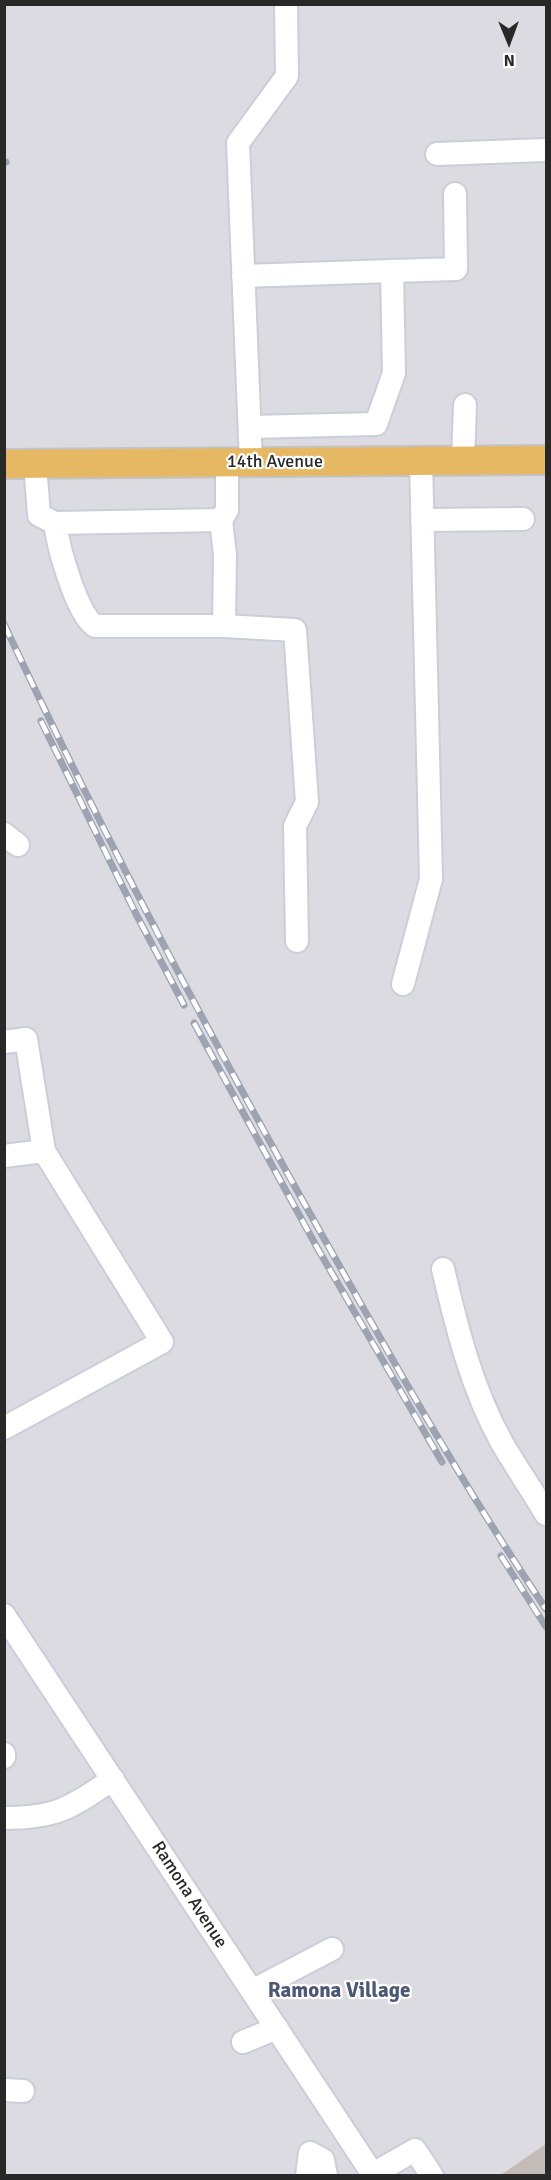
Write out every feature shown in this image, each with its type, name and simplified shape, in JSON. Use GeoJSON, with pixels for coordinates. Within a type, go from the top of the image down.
{"type":"FeatureCollection","features":[{"type":"Feature","properties":{"kind":"main road","name":"14th Avenue"},"geometry":{"type":"LineString","coordinates":[[4,464],[546,460]]}},
{"type":"Feature","properties":{"kind":"street"},"geometry":{"type":"LineString","coordinates":[[224,626],[225,555],[221,520],[227,510],[250,427],[238,143],[287,76],[286,4]]}},
{"type":"Feature","properties":{"kind":"street"},"geometry":{"type":"LineString","coordinates":[[437,154],[546,150]]}},
{"type":"Feature","properties":{"kind":"street"},"geometry":{"type":"LineString","coordinates":[[243,276],[456,269],[455,194]]}},
{"type":"Feature","properties":{"kind":"street"},"geometry":{"type":"LineString","coordinates":[[250,427],[376,424],[394,373],[392,271]]}},
{"type":"Feature","properties":{"kind":"street"},"geometry":{"type":"LineString","coordinates":[[463,461],[465,405]]}},
{"type":"Feature","properties":{"kind":"street"},"geometry":{"type":"LineString","coordinates":[[403,984],[431,879],[421,461]]}},
{"type":"Feature","properties":{"kind":"street"},"geometry":{"type":"LineString","coordinates":[[35,464],[39,515],[55,523],[221,520]]}},
{"type":"Feature","properties":{"kind":"street"},"geometry":{"type":"LineString","coordinates":[[422,520],[523,519]]}},
{"type":"Feature","properties":{"kind":"street"},"geometry":{"type":"LineString","coordinates":[[55,523],[57,541],[82,612],[95,626],[224,626],[294,630],[307,802],[295,825],[297,941]]}},
{"type":"Feature","properties":{"kind":"street"},"geometry":{"type":"LineString","coordinates":[[4,1042],[26,1039],[44,1151],[162,1342],[4,1428]]}},
{"type":"Feature","properties":{"kind":"street"},"geometry":{"type":"LineString","coordinates":[[4,1156],[44,1151]]}},
{"type":"Feature","properties":{"kind":"street"},"geometry":{"type":"LineString","coordinates":[[443,1269],[460,1342],[480,1396],[502,1442],[546,1514]]}},
{"type":"Feature","properties":{"kind":"street","name":"Ramona Avenue"},"geometry":{"type":"LineString","coordinates":[[8,1627],[113,1779],[374,2175]]}},
{"type":"Feature","properties":{"kind":"street"},"geometry":{"type":"LineString","coordinates":[[4,1818],[45,1816],[59,1812],[113,1779]]}},
{"type":"Feature","properties":{"kind":"street"},"geometry":{"type":"LineString","coordinates":[[252,1991],[332,1949]]}},
{"type":"Feature","properties":{"kind":"street"},"geometry":{"type":"LineString","coordinates":[[243,2042],[277,2028]]}},
{"type":"Feature","properties":{"kind":"street"},"geometry":{"type":"LineString","coordinates":[[374,2175],[415,2150],[432,2175]]}},
{"type":"Feature","properties":{"kind":"street"},"geometry":{"type":"LineString","coordinates":[[307,2175],[310,2153],[323,2160],[326,2175]]}},
{"type":"Feature","properties":{"kind":"shaded area"},"geometry":{"type":"Polygon","coordinates":[[[5,5],[546,5],[546,2175],[5,2175],[5,5]]]}},
{"type":"Feature","properties":{"kind":"building"},"geometry":{"type":"Polygon","coordinates":[[[546,2144],[546,2176],[499,2176],[546,2144]]]}},
{"type":"Feature","properties":{"kind":"railway"},"geometry":{"type":"LineString","coordinates":[[4,624],[116,853],[194,1003],[428,1420],[485,1516],[546,1609]]}},
{"type":"Feature","properties":{"kind":"railway"},"geometry":{"type":"LineString","coordinates":[[41,721],[136,914],[184,1005]]}},
{"type":"Feature","properties":{"kind":"railway"},"geometry":{"type":"LineString","coordinates":[[194,1023],[319,1251],[442,1462]]}},
{"type":"Feature","properties":{"kind":"railway"},"geometry":{"type":"LineString","coordinates":[[501,1556],[546,1627]]}},
{"type":"Feature","properties":{"kind":"district","name":"Ramona Village"},"geometry":{"type":"Point","coordinates":[339,1991]}}]}
